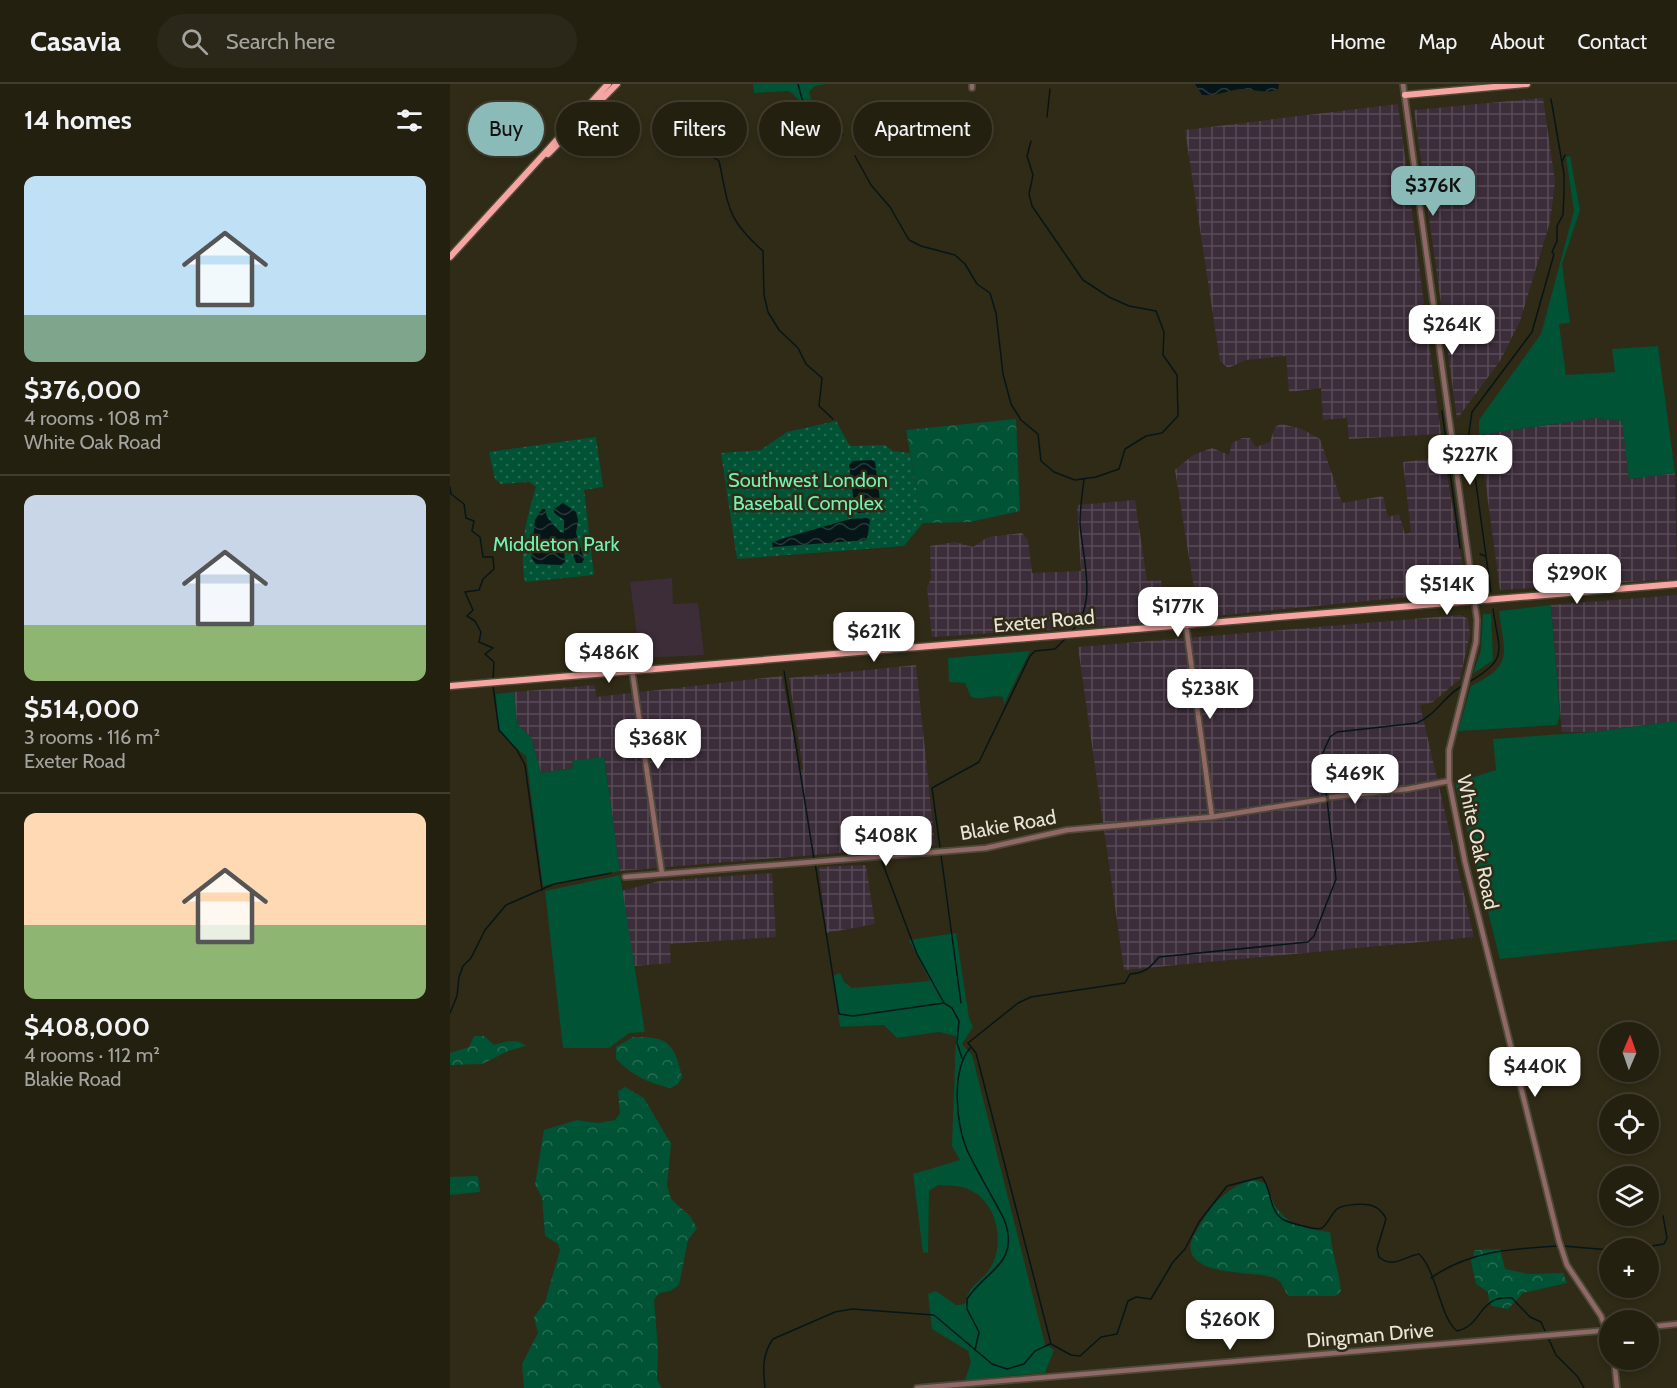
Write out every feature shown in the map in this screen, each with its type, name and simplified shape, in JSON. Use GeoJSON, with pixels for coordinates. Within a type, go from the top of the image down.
{"type":"FeatureCollection","features":[{"type":"Feature","properties":{"kind":"main road"},"geometry":{"type":"LineString","coordinates":[[545,156],[551,145],[608,84]]}},
{"type":"Feature","properties":{"kind":"main road"},"geometry":{"type":"LineString","coordinates":[[450,256],[617,84]]}},
{"type":"Feature","properties":{"kind":"main road"},"geometry":{"type":"LineString","coordinates":[[1405,95],[1527,84]]}},
{"type":"Feature","properties":{"kind":"main road","name":"Exeter Road"},"geometry":{"type":"LineString","coordinates":[[450,686],[1677,584]]}},
{"type":"Feature","properties":{"kind":"street","name":"White Oak Road"},"geometry":{"type":"LineString","coordinates":[[1403,84],[1475,601],[1476,642],[1449,750],[1449,781],[1465,862],[1559,1241],[1567,1265],[1599,1313]]}},
{"type":"Feature","properties":{"kind":"street"},"geometry":{"type":"LineString","coordinates":[[1186,626],[1212,817]]}},
{"type":"Feature","properties":{"kind":"street"},"geometry":{"type":"LineString","coordinates":[[632,670],[662,874]]}},
{"type":"Feature","properties":{"kind":"street"},"geometry":{"type":"LineString","coordinates":[[1331,797],[1407,789],[1449,781]]}},
{"type":"Feature","properties":{"kind":"street","name":"Blakie Road"},"geometry":{"type":"LineString","coordinates":[[625,877],[986,848],[1067,830],[1212,817],[1324,798]]}},
{"type":"Feature","properties":{"kind":"street"},"geometry":{"type":"LineString","coordinates":[[1659,1326],[1677,1324]]}},
{"type":"Feature","properties":{"kind":"street","name":"Dingman Drive"},"geometry":{"type":"LineString","coordinates":[[917,1388],[1599,1331]]}},
{"type":"Feature","properties":{"kind":"street"},"geometry":{"type":"LineString","coordinates":[[1615,1370],[1617,1388]]}},
{"type":"Feature","properties":{"kind":"shaded area"},"geometry":{"type":"Polygon","coordinates":[[[1543,98],[1555,182],[1550,222],[1520,321],[1500,361],[1457,419],[1414,110],[1543,98]]]}},
{"type":"Feature","properties":{"kind":"shaded area"},"geometry":{"type":"Polygon","coordinates":[[[1398,104],[1441,434],[1349,439],[1347,418],[1323,420],[1321,388],[1289,392],[1286,356],[1246,360],[1228,368],[1220,361],[1185,130],[1398,104]]]}},
{"type":"Feature","properties":{"kind":"shaded area"},"geometry":{"type":"Polygon","coordinates":[[[1595,418],[1623,421],[1629,479],[1675,473],[1677,579],[1500,590],[1479,435],[1595,418]]]}},
{"type":"Feature","properties":{"kind":"shaded area"},"geometry":{"type":"Polygon","coordinates":[[[1281,424],[1302,429],[1320,439],[1342,503],[1383,496],[1388,517],[1399,514],[1405,534],[1411,532],[1403,462],[1444,457],[1467,591],[1185,619],[1184,601],[1196,601],[1175,470],[1193,455],[1212,448],[1229,455],[1232,443],[1242,438],[1250,438],[1256,447],[1270,442],[1275,427],[1281,424]]]}},
{"type":"Feature","properties":{"kind":"shaded area"},"geometry":{"type":"Polygon","coordinates":[[[1135,500],[1147,581],[1161,580],[1167,622],[932,637],[927,588],[931,578],[930,546],[955,542],[973,547],[988,537],[1022,533],[1028,540],[1032,573],[1081,571],[1077,505],[1135,500]]]}},
{"type":"Feature","properties":{"kind":"shaded area"},"geometry":{"type":"Polygon","coordinates":[[[672,578],[673,604],[698,603],[704,655],[640,658],[630,582],[672,578]]]}},
{"type":"Feature","properties":{"kind":"shaded area"},"geometry":{"type":"Polygon","coordinates":[[[1677,595],[1677,721],[1594,732],[1562,732],[1551,605],[1677,595]]]}},
{"type":"Feature","properties":{"kind":"shaded area"},"geometry":{"type":"Polygon","coordinates":[[[1461,615],[1468,619],[1470,634],[1460,679],[1433,702],[1420,705],[1474,937],[1124,970],[1078,647],[1461,615]]]}},
{"type":"Feature","properties":{"kind":"shaded area"},"geometry":{"type":"Polygon","coordinates":[[[916,665],[935,845],[620,871],[604,757],[572,762],[573,768],[541,773],[531,737],[517,724],[514,692],[595,685],[596,697],[782,676],[800,769],[803,769],[789,678],[916,665]]]}},
{"type":"Feature","properties":{"kind":"shaded area"},"geometry":{"type":"Polygon","coordinates":[[[866,865],[875,924],[826,933],[819,867],[866,865]]]}},
{"type":"Feature","properties":{"kind":"shaded area"},"geometry":{"type":"Polygon","coordinates":[[[772,873],[776,937],[670,944],[671,963],[634,966],[622,891],[659,881],[772,873]]]}},
{"type":"Feature","properties":{"kind":"green space"},"geometry":{"type":"Polygon","coordinates":[[[753,84],[827,84],[815,86],[809,92],[812,102],[800,102],[789,91],[754,93],[753,84]]]}},
{"type":"Feature","properties":{"kind":"green space"},"geometry":{"type":"Polygon","coordinates":[[[1570,156],[1580,210],[1562,264],[1570,323],[1559,324],[1566,375],[1615,372],[1612,349],[1658,346],[1675,473],[1629,479],[1622,421],[1595,418],[1479,435],[1479,420],[1541,334],[1574,211],[1566,157],[1570,156]]]}},
{"type":"Feature","properties":{"kind":"green space"},"geometry":{"type":"Polygon","coordinates":[[[1016,419],[1020,511],[970,522],[923,523],[906,430],[1016,419]]]}},
{"type":"Feature","properties":{"kind":"green space","name":"Southwest London Baseball Complex"},"geometry":{"type":"Polygon","coordinates":[[[836,421],[850,446],[885,445],[893,451],[910,453],[923,523],[904,546],[737,559],[721,453],[761,450],[787,432],[836,421]]]}},
{"type":"Feature","properties":{"kind":"green space","name":"Middleton Park"},"geometry":{"type":"Polygon","coordinates":[[[596,437],[603,487],[584,490],[594,575],[525,582],[524,534],[536,487],[529,482],[501,484],[495,479],[489,452],[596,437]]]}},
{"type":"Feature","properties":{"kind":"green space"},"geometry":{"type":"Polygon","coordinates":[[[1551,605],[1560,714],[1557,725],[1458,731],[1471,686],[1495,671],[1501,664],[1504,648],[1499,611],[1551,605]]]}},
{"type":"Feature","properties":{"kind":"green space"},"geometry":{"type":"Polygon","coordinates":[[[1483,614],[1491,614],[1493,660],[1473,674],[1481,650],[1483,614]]]}},
{"type":"Feature","properties":{"kind":"green space"},"geometry":{"type":"Polygon","coordinates":[[[1030,651],[1004,704],[1003,697],[971,697],[965,683],[949,682],[948,658],[1030,651]]]}},
{"type":"Feature","properties":{"kind":"green space"},"geometry":{"type":"Polygon","coordinates":[[[514,692],[517,724],[531,737],[541,773],[573,768],[572,761],[604,757],[620,871],[543,886],[526,756],[503,736],[498,724],[496,694],[514,692]]]}},
{"type":"Feature","properties":{"kind":"green space"},"geometry":{"type":"Polygon","coordinates":[[[1677,721],[1677,940],[1500,959],[1455,783],[1496,770],[1493,739],[1594,732],[1677,721]]]}},
{"type":"Feature","properties":{"kind":"green space"},"geometry":{"type":"Polygon","coordinates":[[[620,875],[645,1032],[629,1033],[609,1048],[563,1048],[545,891],[620,875]]]}},
{"type":"Feature","properties":{"kind":"green space"},"geometry":{"type":"Polygon","coordinates":[[[956,933],[969,1018],[973,1027],[962,1044],[972,1055],[1045,1344],[1054,1350],[1045,1373],[965,1380],[971,1362],[968,1351],[932,1329],[928,1294],[936,1291],[956,1305],[965,1304],[970,1291],[990,1269],[998,1243],[992,1212],[979,1196],[963,1187],[938,1185],[929,1191],[928,1253],[923,1252],[913,1174],[960,1160],[952,1146],[956,1036],[939,1032],[897,1038],[884,1025],[840,1027],[833,976],[840,973],[844,982],[852,988],[930,981],[909,940],[956,933]]]}},
{"type":"Feature","properties":{"kind":"green space"},"geometry":{"type":"Polygon","coordinates":[[[474,1036],[484,1036],[494,1045],[515,1041],[526,1046],[508,1051],[482,1064],[450,1065],[450,1053],[469,1047],[474,1036]]]}},
{"type":"Feature","properties":{"kind":"green space"},"geometry":{"type":"Polygon","coordinates":[[[633,1037],[654,1038],[668,1044],[676,1056],[682,1077],[678,1084],[671,1088],[655,1084],[635,1074],[616,1059],[616,1047],[633,1037]]]}},
{"type":"Feature","properties":{"kind":"green space"},"geometry":{"type":"Polygon","coordinates":[[[625,1087],[644,1098],[671,1144],[667,1185],[671,1199],[690,1216],[697,1228],[688,1240],[679,1285],[670,1291],[660,1293],[654,1299],[658,1350],[657,1380],[662,1388],[524,1388],[522,1364],[538,1333],[534,1317],[545,1302],[560,1250],[558,1244],[545,1236],[542,1197],[535,1185],[544,1130],[577,1120],[597,1123],[615,1120],[620,1113],[618,1091],[625,1087]]]}},
{"type":"Feature","properties":{"kind":"green space"},"geometry":{"type":"Polygon","coordinates":[[[478,1176],[480,1192],[450,1195],[450,1177],[478,1176]]]}},
{"type":"Feature","properties":{"kind":"green space"},"geometry":{"type":"Polygon","coordinates":[[[1252,1179],[1267,1184],[1275,1206],[1289,1220],[1318,1231],[1330,1232],[1341,1291],[1336,1296],[1289,1296],[1281,1283],[1272,1277],[1222,1271],[1198,1262],[1192,1254],[1193,1238],[1211,1208],[1229,1191],[1252,1179]]]}},
{"type":"Feature","properties":{"kind":"green space"},"geometry":{"type":"Polygon","coordinates":[[[1500,1249],[1505,1269],[1529,1274],[1563,1273],[1567,1283],[1523,1293],[1508,1309],[1492,1306],[1488,1292],[1476,1284],[1471,1261],[1475,1250],[1500,1249]]]}},
{"type":"Feature","properties":{"kind":"water"},"geometry":{"type":"Polygon","coordinates":[[[1195,84],[1279,84],[1278,89],[1273,91],[1240,89],[1202,95],[1195,84]]]}},
{"type":"Feature","properties":{"kind":"water"},"geometry":{"type":"Polygon","coordinates":[[[872,460],[875,462],[881,508],[879,511],[858,513],[855,511],[849,465],[853,461],[872,460]]]}},
{"type":"Feature","properties":{"kind":"water"},"geometry":{"type":"Polygon","coordinates":[[[563,503],[576,512],[578,520],[576,533],[584,559],[582,563],[576,563],[571,549],[568,548],[564,551],[565,562],[561,565],[536,564],[531,557],[535,520],[542,509],[545,509],[547,517],[560,532],[564,533],[564,520],[554,513],[554,509],[563,503]]]}},
{"type":"Feature","properties":{"kind":"water"},"geometry":{"type":"Polygon","coordinates":[[[867,518],[870,520],[867,540],[773,547],[772,543],[781,539],[850,519],[867,518]]]}},
{"type":"Feature","properties":{"kind":"waterway"},"geometry":{"type":"LineString","coordinates":[[798,84],[802,99],[817,116],[843,135]]}},
{"type":"Feature","properties":{"kind":"waterway"},"geometry":{"type":"LineString","coordinates":[[1047,117],[1050,89]]}},
{"type":"Feature","properties":{"kind":"waterway"},"geometry":{"type":"LineString","coordinates":[[1491,592],[1469,433],[1472,412],[1532,332],[1554,254],[1552,252],[1557,241],[1557,226],[1563,215],[1564,174],[1551,99]]}},
{"type":"Feature","properties":{"kind":"waterway"},"geometry":{"type":"LineString","coordinates":[[855,156],[871,185],[890,207],[909,240],[921,246],[955,255],[965,264],[977,284],[990,293],[996,313],[1003,374],[1011,404],[1021,420],[1038,434],[1041,461],[1054,472],[1075,480],[1096,477],[1119,469],[1125,449],[1146,436],[1162,433],[1178,416],[1177,375],[1163,355],[1164,332],[1156,311],[1129,306],[1109,297],[1083,280],[1032,206],[1029,194],[1033,175],[1027,156],[1031,141]]}},
{"type":"Feature","properties":{"kind":"waterway"},"geometry":{"type":"LineString","coordinates":[[1562,162],[1565,155]]}},
{"type":"Feature","properties":{"kind":"waterway"},"geometry":{"type":"LineString","coordinates":[[712,156],[719,161],[735,220],[763,251],[764,295],[768,312],[779,330],[798,348],[806,364],[822,378],[819,406],[833,419]]}},
{"type":"Feature","properties":{"kind":"waterway"},"geometry":{"type":"LineString","coordinates":[[1442,411],[1460,548]]}},
{"type":"Feature","properties":{"kind":"waterway"},"geometry":{"type":"LineString","coordinates":[[1071,632],[1080,621],[1087,594],[1080,523],[1084,480]]}},
{"type":"Feature","properties":{"kind":"waterway"},"geometry":{"type":"LineString","coordinates":[[450,487],[451,494],[464,504],[466,518],[474,521],[472,531],[480,537],[483,557],[493,557],[494,569],[483,579],[479,590],[465,592],[473,610],[467,616],[475,621],[481,632],[479,642],[493,648],[485,654],[494,662],[493,681]]}},
{"type":"Feature","properties":{"kind":"waterway"},"geometry":{"type":"LineString","coordinates":[[1480,554],[1485,556]]}},
{"type":"Feature","properties":{"kind":"waterway"},"geometry":{"type":"LineString","coordinates":[[1469,682],[1491,667],[1499,653],[1493,609]]}},
{"type":"Feature","properties":{"kind":"waterway"},"geometry":{"type":"LineString","coordinates":[[961,1003],[932,788],[979,762],[1030,656],[1035,651],[1055,649],[1066,638]]}},
{"type":"Feature","properties":{"kind":"waterway"},"geometry":{"type":"LineString","coordinates":[[784,671],[814,859]]}},
{"type":"Feature","properties":{"kind":"waterway"},"geometry":{"type":"LineString","coordinates":[[493,686],[499,730],[517,750],[525,765],[542,890]]}},
{"type":"Feature","properties":{"kind":"waterway"},"geometry":{"type":"LineString","coordinates":[[1462,686],[1450,694],[1430,715],[1417,723],[1337,732],[1330,737],[1322,755],[1336,879],[1314,936],[1308,942],[1159,957],[1147,969],[1130,974],[1125,983],[1031,997],[1018,1003],[968,1043],[976,1053],[1051,1344],[1071,1355],[1080,1356],[1101,1337],[1117,1334],[1128,1301],[1136,1297],[1151,1299],[1173,1262],[1185,1249],[1199,1222],[1227,1186],[1262,1177],[1278,1215],[1282,1219],[1302,1226],[1322,1228],[1335,1211],[1344,1206],[1365,1204],[1377,1208],[1386,1219],[1377,1249],[1379,1257],[1394,1262],[1419,1254],[1430,1271],[1446,1316],[1457,1331],[1472,1323],[1492,1301],[1512,1298],[1530,1317],[1541,1322],[1556,1355],[1578,1377],[1584,1388]]}},
{"type":"Feature","properties":{"kind":"waterway"},"geometry":{"type":"LineString","coordinates":[[880,848],[881,855]]}},
{"type":"Feature","properties":{"kind":"waterway"},"geometry":{"type":"LineString","coordinates":[[881,859],[917,954],[944,1003],[952,1008],[959,1021],[957,1043],[962,1058]]}},
{"type":"Feature","properties":{"kind":"waterway"},"geometry":{"type":"LineString","coordinates":[[815,863],[839,1014],[853,1016],[944,1003]]}},
{"type":"Feature","properties":{"kind":"waterway"},"geometry":{"type":"LineString","coordinates":[[450,1013],[457,996],[463,966],[471,958],[485,930],[506,905],[554,884],[611,873]]}},
{"type":"Feature","properties":{"kind":"waterway"},"geometry":{"type":"LineString","coordinates":[[970,1048],[964,1058],[958,1083],[960,1126],[967,1150],[1004,1219],[1008,1234],[1005,1256],[967,1299],[967,1309],[979,1332],[975,1350]]}},
{"type":"Feature","properties":{"kind":"waterway"},"geometry":{"type":"LineString","coordinates":[[1659,1245],[1664,1244],[1667,1238],[1663,1216]]}},
{"type":"Feature","properties":{"kind":"waterway"},"geometry":{"type":"LineString","coordinates":[[1431,1278],[1476,1256],[1508,1250],[1558,1246]]}},
{"type":"Feature","properties":{"kind":"waterway"},"geometry":{"type":"LineString","coordinates":[[1563,1246],[1599,1249]]}},
{"type":"Feature","properties":{"kind":"waterway"},"geometry":{"type":"LineString","coordinates":[[765,1388],[765,1356],[773,1339],[835,1312],[852,1309],[934,1315],[992,1364],[1007,1369],[1024,1364],[1035,1351],[1050,1344]]}}]}
